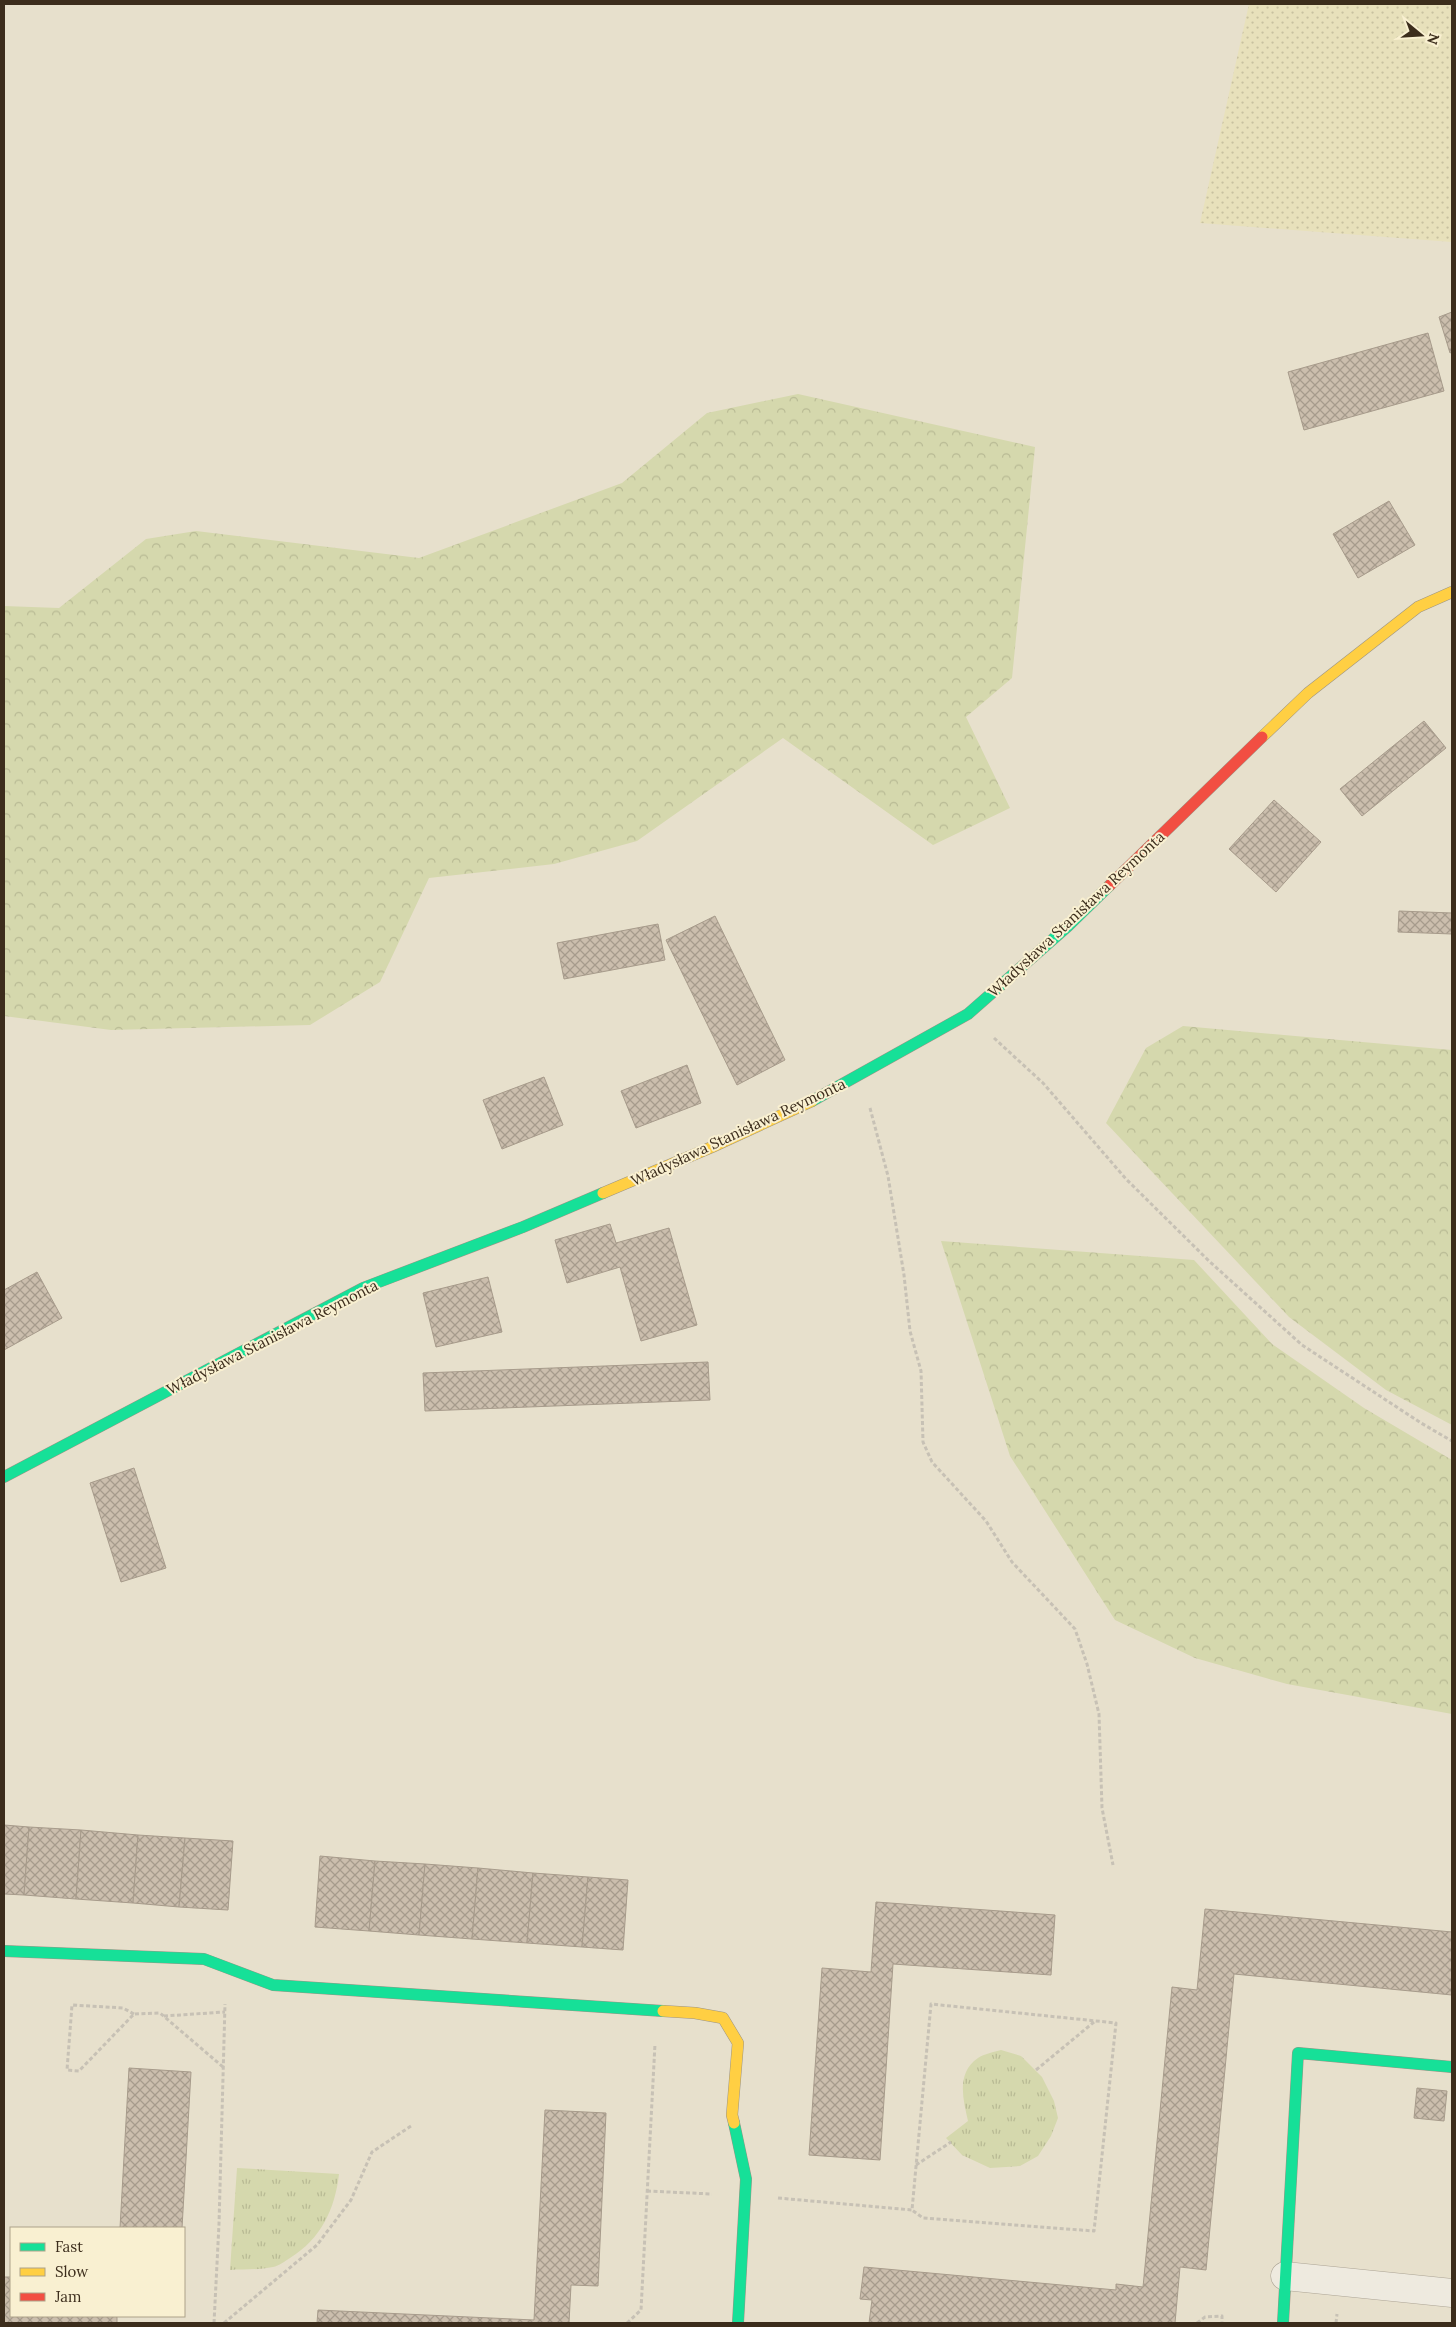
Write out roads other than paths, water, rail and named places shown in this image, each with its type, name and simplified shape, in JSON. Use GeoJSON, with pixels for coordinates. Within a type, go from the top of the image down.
{"type":"FeatureCollection","features":[{"type":"Feature","properties":{"kind":"street","name":"Władysława Stanisława Reymonta"},"geometry":{"type":"LineString","coordinates":[[4,1477],[363,1288],[523,1227],[712,1147],[829,1093],[968,1014],[1068,926],[1308,693],[1418,607],[1452,592]]}},
{"type":"Feature","properties":{"kind":"street"},"geometry":{"type":"LineString","coordinates":[[4,1951],[204,1958],[273,1985],[686,2012],[723,2018],[738,2042],[732,2115],[746,2179],[738,2323]]}},
{"type":"Feature","properties":{"kind":"street"},"geometry":{"type":"LineString","coordinates":[[1283,2323],[1298,2053],[1452,2067]]}},
{"type":"Feature","properties":{"kind":"street"},"geometry":{"type":"LineString","coordinates":[[1285,2276],[1452,2293]]}}]}
